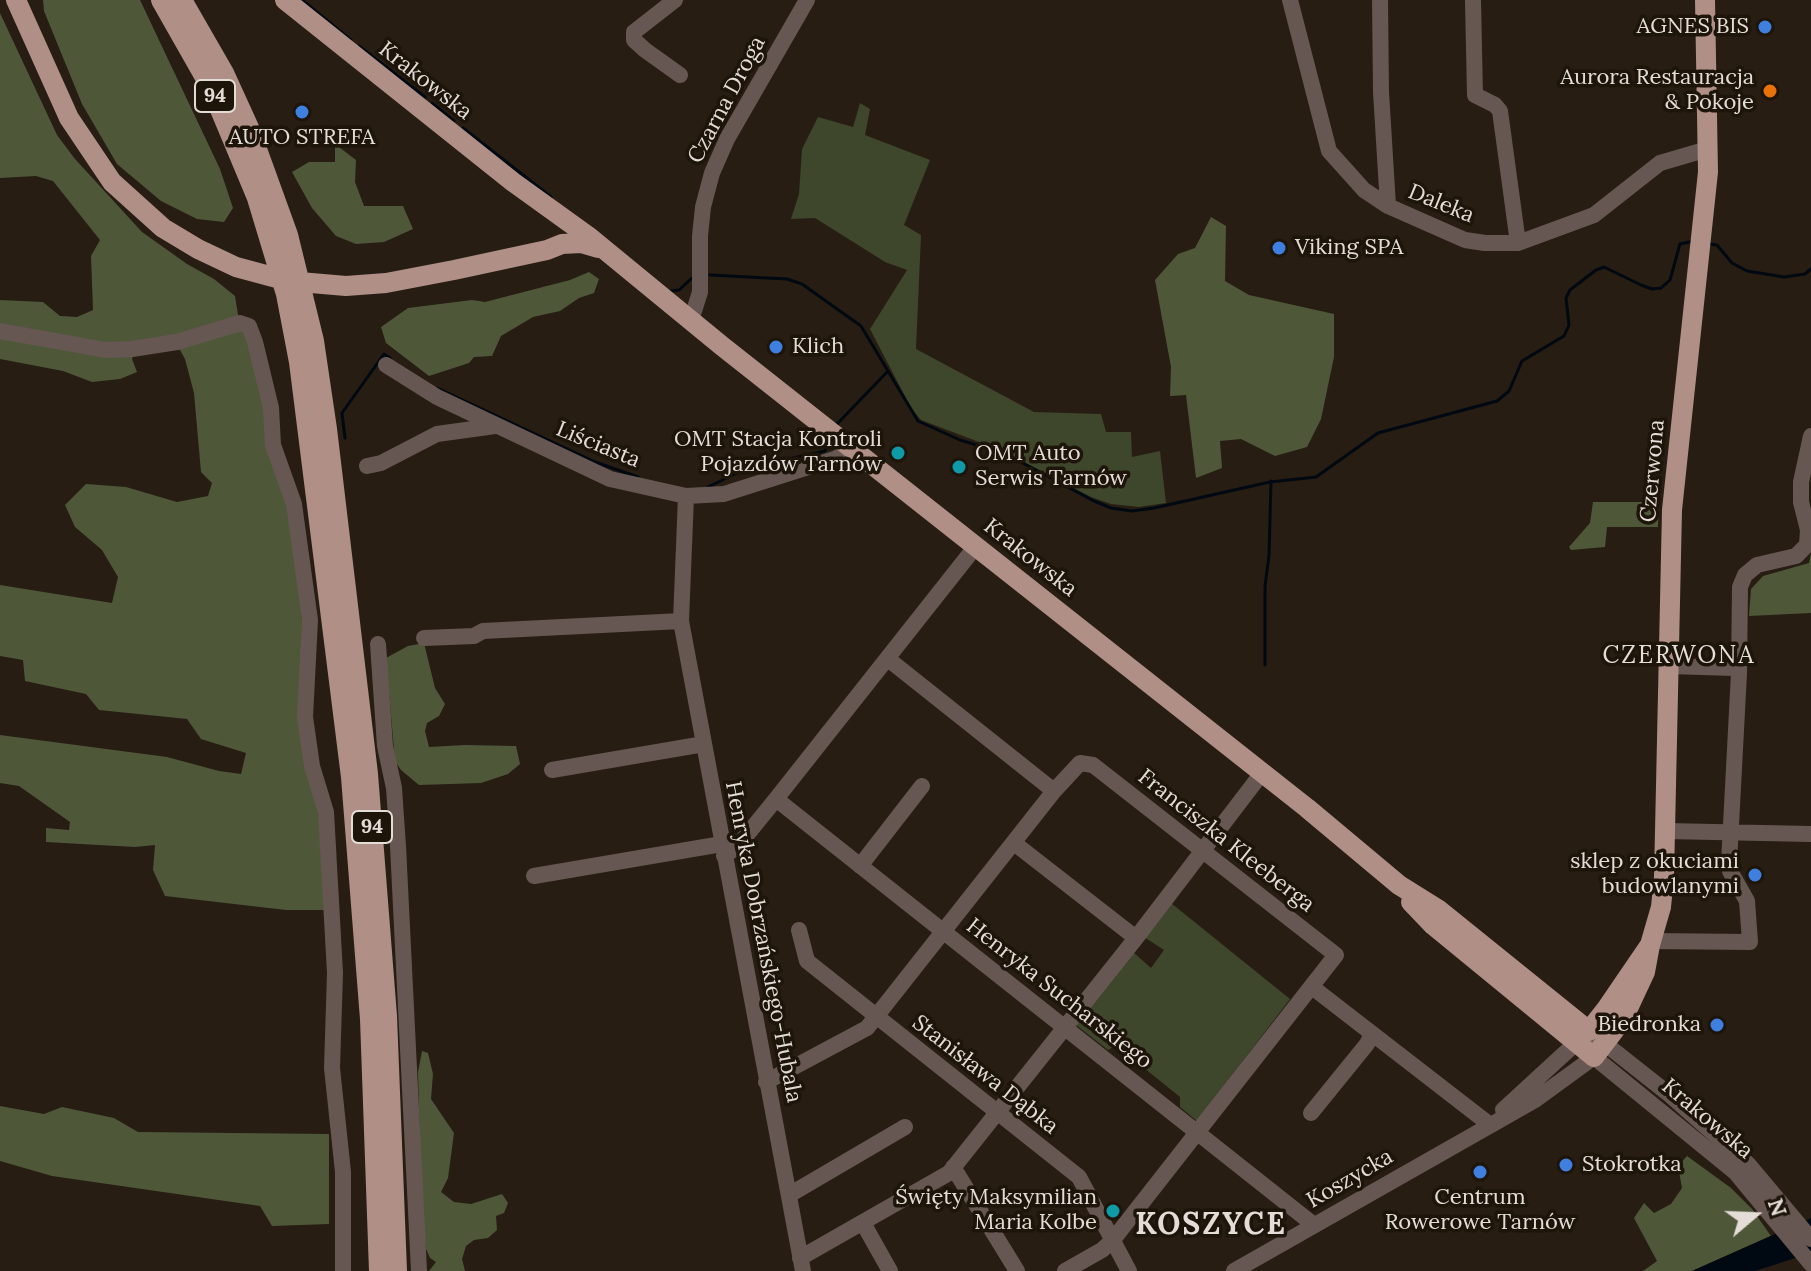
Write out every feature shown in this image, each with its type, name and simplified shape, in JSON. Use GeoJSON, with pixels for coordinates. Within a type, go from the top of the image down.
{"type":"FeatureCollection","features":[{"type":"Feature","properties":{"kind":"main road"},"geometry":{"type":"LineString","coordinates":[[16,0],[69,118],[112,182],[163,228],[236,267],[288,281],[346,286],[429,275],[573,243],[602,250]]}},
{"type":"Feature","properties":{"kind":"main road","name":"94"},"geometry":{"type":"LineString","coordinates":[[161,0],[211,88],[253,187],[286,294],[299,362],[351,777],[370,1019],[379,1271]]}},
{"type":"Feature","properties":{"kind":"main road","name":"94"},"geometry":{"type":"LineString","coordinates":[[185,0],[250,130],[278,205],[306,300],[321,386],[366,759],[378,888],[388,1031],[397,1271]]}},
{"type":"Feature","properties":{"kind":"main road","name":"Krakowska"},"geometry":{"type":"LineString","coordinates":[[285,0],[1262,773],[1399,885],[1433,925],[1591,1044]]}},
{"type":"Feature","properties":{"kind":"main road","name":"Czerwona"},"geometry":{"type":"LineString","coordinates":[[1591,1044],[1607,1008],[1650,943],[1661,907],[1666,831],[1672,510],[1703,227],[1708,149],[1705,0]]}},
{"type":"Feature","properties":{"kind":"main road"},"geometry":{"type":"LineString","coordinates":[[543,204],[549,224],[547,250]]}},
{"type":"Feature","properties":{"kind":"main road","name":"Krakowska"},"geometry":{"type":"LineString","coordinates":[[547,250],[589,255],[628,272]]}},
{"type":"Feature","properties":{"kind":"street"},"geometry":{"type":"LineString","coordinates":[[675,0],[634,32],[634,40],[680,75]]}},
{"type":"Feature","properties":{"kind":"street","name":"Czarna Droga"},"geometry":{"type":"LineString","coordinates":[[688,318],[694,311],[700,292],[700,236],[703,207],[712,173],[727,139],[807,0]]}},
{"type":"Feature","properties":{"kind":"street"},"geometry":{"type":"LineString","coordinates":[[1290,0],[1329,151],[1364,190],[1388,206]]}},
{"type":"Feature","properties":{"kind":"street","name":"Daleka"},"geometry":{"type":"LineString","coordinates":[[1380,0],[1381,92],[1388,206],[1465,240],[1518,243],[1594,215],[1660,163],[1708,149]]}},
{"type":"Feature","properties":{"kind":"street"},"geometry":{"type":"LineString","coordinates":[[1473,0],[1475,95],[1500,111],[1518,243]]}},
{"type":"Feature","properties":{"kind":"street"},"geometry":{"type":"LineString","coordinates":[[0,331],[106,350],[177,342],[240,323],[249,326],[255,342],[271,408],[273,445],[294,504],[310,620],[305,717],[312,766],[326,812],[335,973],[332,1068],[343,1172],[343,1271]]}},
{"type":"Feature","properties":{"kind":"street","name":"Liściasta"},"geometry":{"type":"LineString","coordinates":[[386,365],[437,397],[610,479],[686,496],[724,494],[837,458],[850,447]]}},
{"type":"Feature","properties":{"kind":"street"},"geometry":{"type":"LineString","coordinates":[[367,466],[381,463],[437,434],[497,426]]}},
{"type":"Feature","properties":{"kind":"street"},"geometry":{"type":"LineString","coordinates":[[1650,943],[1750,942],[1747,901],[1730,871],[1740,587],[1745,575],[1757,565],[1796,556],[1807,545],[1808,530],[1801,502],[1801,482],[1810,438]]}},
{"type":"Feature","properties":{"kind":"street","name":"Henryka Dobrzańskiego-Hubala"},"geometry":{"type":"LineString","coordinates":[[686,496],[681,621],[801,1264]]}},
{"type":"Feature","properties":{"kind":"street"},"geometry":{"type":"LineString","coordinates":[[534,876],[737,847],[976,546]]}},
{"type":"Feature","properties":{"kind":"street"},"geometry":{"type":"LineString","coordinates":[[424,638],[474,636],[483,631],[681,621]]}},
{"type":"Feature","properties":{"kind":"street"},"geometry":{"type":"LineString","coordinates":[[378,644],[385,746],[394,788],[398,846],[419,1271]]}},
{"type":"Feature","properties":{"kind":"street"},"geometry":{"type":"LineString","coordinates":[[888,659],[1054,791]]}},
{"type":"Feature","properties":{"kind":"street"},"geometry":{"type":"LineString","coordinates":[[1669,666],[1734,668],[1739,673]]}},
{"type":"Feature","properties":{"kind":"street"},"geometry":{"type":"LineString","coordinates":[[552,770],[704,744]]}},
{"type":"Feature","properties":{"kind":"street","name":"Franciszka Kleeberga"},"geometry":{"type":"LineString","coordinates":[[766,1082],[867,1028],[1054,791],[1080,763],[1088,763],[1336,955],[1112,1241],[1065,1271]]}},
{"type":"Feature","properties":{"kind":"street"},"geometry":{"type":"LineString","coordinates":[[801,1264],[863,1223],[949,1173],[1136,938],[1262,773]]}},
{"type":"Feature","properties":{"kind":"street"},"geometry":{"type":"LineString","coordinates":[[860,866],[922,786]]}},
{"type":"Feature","properties":{"kind":"street","name":"Henryka Sucharskiego"},"geometry":{"type":"LineString","coordinates":[[776,799],[1314,1225]]}},
{"type":"Feature","properties":{"kind":"street"},"geometry":{"type":"LineString","coordinates":[[1666,831],[1811,834]]}},
{"type":"Feature","properties":{"kind":"street"},"geometry":{"type":"LineString","coordinates":[[1014,843],[1136,938]]}},
{"type":"Feature","properties":{"kind":"street","name":"Stanisława Dąbka"},"geometry":{"type":"LineString","coordinates":[[799,930],[807,961],[1079,1177],[1129,1271]]}},
{"type":"Feature","properties":{"kind":"street"},"geometry":{"type":"LineString","coordinates":[[1312,987],[1489,1124]]}},
{"type":"Feature","properties":{"kind":"street"},"geometry":{"type":"LineString","coordinates":[[1311,1113],[1372,1034]]}},
{"type":"Feature","properties":{"kind":"street","name":"Koszycka"},"geometry":{"type":"LineString","coordinates":[[1234,1271],[1489,1124],[1591,1044]]}},
{"type":"Feature","properties":{"kind":"street","name":"Krakowska"},"geometry":{"type":"LineString","coordinates":[[1591,1044],[1670,1095],[1748,1164],[1811,1264]]}},
{"type":"Feature","properties":{"kind":"street"},"geometry":{"type":"LineString","coordinates":[[789,1195],[905,1127]]}},
{"type":"Feature","properties":{"kind":"street"},"geometry":{"type":"LineString","coordinates":[[953,1167],[1017,1271]]}},
{"type":"Feature","properties":{"kind":"street","name":"Krakowska"},"geometry":{"type":"LineString","coordinates":[[1775,1207],[1811,1239]]}},
{"type":"Feature","properties":{"kind":"street"},"geometry":{"type":"LineString","coordinates":[[863,1223],[890,1271]]}},
{"type":"Feature","properties":{"kind":"green space"},"geometry":{"type":"Polygon","coordinates":[[[43,0],[140,0],[220,169],[233,208],[224,222],[197,219],[161,201],[117,164],[82,104],[44,11],[43,0]]]}},
{"type":"Feature","properties":{"kind":"green space"},"geometry":{"type":"Polygon","coordinates":[[[0,13],[57,135],[75,159],[142,232],[235,296],[239,321],[245,320],[295,520],[312,766],[331,910],[286,910],[165,896],[153,870],[155,845],[135,847],[46,842],[46,828],[69,830],[70,822],[19,786],[0,783],[0,735],[167,757],[241,774],[246,753],[201,739],[187,719],[99,710],[86,694],[25,681],[23,660],[0,656],[0,585],[112,603],[118,577],[102,550],[75,527],[65,505],[86,484],[126,487],[177,502],[208,496],[212,483],[201,472],[194,393],[185,359],[176,343],[136,348],[132,359],[137,372],[120,379],[92,382],[63,371],[0,359],[0,300],[43,302],[60,316],[77,317],[93,310],[91,256],[100,240],[53,181],[36,176],[0,178],[0,13]]]}},
{"type":"Feature","properties":{"kind":"green space"},"geometry":{"type":"Polygon","coordinates":[[[860,103],[870,109],[865,135],[930,160],[904,225],[921,235],[916,349],[1034,412],[1101,414],[1106,432],[1131,432],[1132,457],[1160,451],[1166,503],[1139,507],[1111,504],[1091,497],[1000,450],[921,420],[911,408],[870,329],[907,270],[885,262],[815,218],[791,219],[799,194],[802,149],[818,117],[853,127],[860,103]]]}},
{"type":"Feature","properties":{"kind":"green space"},"geometry":{"type":"Polygon","coordinates":[[[335,144],[356,160],[355,182],[364,206],[403,206],[413,229],[384,242],[356,244],[336,236],[312,208],[292,172],[309,162],[335,162],[335,144]]]}},
{"type":"Feature","properties":{"kind":"green space"},"geometry":{"type":"Polygon","coordinates":[[[1211,217],[1226,226],[1225,281],[1249,295],[1334,314],[1334,357],[1321,419],[1307,447],[1275,456],[1241,439],[1220,441],[1222,468],[1196,478],[1186,395],[1170,396],[1171,367],[1155,280],[1178,254],[1195,248],[1211,217]]]}},
{"type":"Feature","properties":{"kind":"green space"},"geometry":{"type":"Polygon","coordinates":[[[589,272],[599,279],[594,293],[579,298],[560,311],[533,317],[501,336],[492,356],[474,357],[469,363],[429,376],[386,343],[381,327],[408,308],[472,300],[485,302],[570,280],[589,272]]]}},
{"type":"Feature","properties":{"kind":"green space"},"geometry":{"type":"Polygon","coordinates":[[[1593,502],[1659,502],[1658,527],[1607,527],[1605,547],[1571,550],[1569,547],[1590,523],[1593,502]]]}},
{"type":"Feature","properties":{"kind":"green space"},"geometry":{"type":"Polygon","coordinates":[[[1811,553],[1811,613],[1749,616],[1751,589],[1763,576],[1809,563],[1811,553]]]}},
{"type":"Feature","properties":{"kind":"green space"},"geometry":{"type":"Polygon","coordinates":[[[424,643],[435,688],[445,704],[439,716],[427,723],[425,731],[429,747],[516,746],[520,764],[508,774],[481,783],[419,785],[395,761],[386,658],[408,646],[424,643]]]}},
{"type":"Feature","properties":{"kind":"green space"},"geometry":{"type":"Polygon","coordinates":[[[1171,903],[1290,999],[1197,1121],[1180,1107],[1180,1097],[1118,1047],[1108,1050],[1076,1025],[1133,952],[1151,968],[1164,950],[1144,937],[1171,903]]]}},
{"type":"Feature","properties":{"kind":"green space"},"geometry":{"type":"Polygon","coordinates":[[[422,1051],[428,1053],[433,1074],[431,1099],[454,1133],[448,1178],[441,1192],[454,1202],[471,1204],[502,1194],[508,1203],[504,1213],[496,1216],[497,1230],[488,1238],[474,1240],[466,1246],[462,1259],[465,1271],[429,1271],[436,1262],[426,1249],[422,1221],[418,1072],[422,1051]]]}},
{"type":"Feature","properties":{"kind":"green space"},"geometry":{"type":"Polygon","coordinates":[[[0,1106],[44,1114],[62,1107],[114,1118],[138,1132],[329,1134],[329,1224],[272,1226],[260,1206],[52,1176],[0,1161],[0,1106]]]}},
{"type":"Feature","properties":{"kind":"green space"},"geometry":{"type":"Polygon","coordinates":[[[1687,1156],[1731,1188],[1752,1209],[1771,1236],[1692,1271],[1643,1271],[1657,1261],[1634,1218],[1644,1203],[1654,1213],[1671,1204],[1682,1188],[1678,1166],[1687,1156]]]}},
{"type":"Feature","properties":{"kind":"shaded area"},"geometry":{"type":"Polygon","coordinates":[[[1811,1218],[1811,1253],[1755,1271],[1692,1271],[1811,1218]]]}},
{"type":"Feature","properties":{"kind":"waterway"},"geometry":{"type":"LineString","coordinates":[[302,0],[351,40]]}},
{"type":"Feature","properties":{"kind":"waterway"},"geometry":{"type":"LineString","coordinates":[[359,46],[425,97]]}},
{"type":"Feature","properties":{"kind":"waterway"},"geometry":{"type":"LineString","coordinates":[[432,103],[454,121]]}},
{"type":"Feature","properties":{"kind":"waterway"},"geometry":{"type":"LineString","coordinates":[[463,128],[551,197]]}},
{"type":"Feature","properties":{"kind":"waterway"},"geometry":{"type":"LineString","coordinates":[[710,275],[787,279],[802,284],[861,326],[918,421],[960,440],[1006,454],[1094,501],[1111,508],[1132,511],[1270,482],[1316,477],[1378,433],[1497,401],[1509,391],[1522,361],[1564,336],[1569,325],[1566,298],[1570,290],[1604,267],[1641,285],[1661,288],[1670,280],[1680,244],[1694,241]]}},
{"type":"Feature","properties":{"kind":"waterway"},"geometry":{"type":"LineString","coordinates":[[1709,244],[1717,245],[1732,263],[1747,271],[1784,277],[1805,274],[1811,269]]}},
{"type":"Feature","properties":{"kind":"waterway"},"geometry":{"type":"LineString","coordinates":[[671,291],[679,290],[692,278]]}},
{"type":"Feature","properties":{"kind":"waterway"},"geometry":{"type":"LineString","coordinates":[[345,438],[342,413],[384,354],[390,358]]}},
{"type":"Feature","properties":{"kind":"waterway"},"geometry":{"type":"LineString","coordinates":[[837,424],[888,371]]}},
{"type":"Feature","properties":{"kind":"waterway"},"geometry":{"type":"LineString","coordinates":[[437,388],[595,462],[638,477]]}},
{"type":"Feature","properties":{"kind":"waterway"},"geometry":{"type":"LineString","coordinates":[[708,487],[747,468],[825,451],[827,445]]}},
{"type":"Feature","properties":{"kind":"waterway"},"geometry":{"type":"LineString","coordinates":[[1265,665],[1265,586],[1271,481]]}},
{"type":"Feature","properties":{"kind":"place","name":"AGNES BIS"},"geometry":{"type":"Point","coordinates":[1765,27]}},
{"type":"Feature","properties":{"kind":"place","name":"Aurora Restauracja & Pokoje"},"geometry":{"type":"Point","coordinates":[1770,91]}},
{"type":"Feature","properties":{"kind":"place","name":"AUTO STREFA"},"geometry":{"type":"Point","coordinates":[302,112]}},
{"type":"Feature","properties":{"kind":"place","name":"Viking SPA"},"geometry":{"type":"Point","coordinates":[1279,248]}},
{"type":"Feature","properties":{"kind":"place","name":"Klich"},"geometry":{"type":"Point","coordinates":[776,347]}},
{"type":"Feature","properties":{"kind":"place","name":"OMT Stacja Kontroli Pojazdów Tarnów"},"geometry":{"type":"Point","coordinates":[898,453]}},
{"type":"Feature","properties":{"kind":"place","name":"OMT Auto Serwis Tarnów"},"geometry":{"type":"Point","coordinates":[959,467]}},
{"type":"Feature","properties":{"kind":"place","name":"sklep z okuciami budowlanymi"},"geometry":{"type":"Point","coordinates":[1755,875]}},
{"type":"Feature","properties":{"kind":"place","name":"Biedronka"},"geometry":{"type":"Point","coordinates":[1717,1025]}},
{"type":"Feature","properties":{"kind":"place","name":"Stokrotka"},"geometry":{"type":"Point","coordinates":[1566,1165]}},
{"type":"Feature","properties":{"kind":"place","name":"Centrum Rowerowe Tarnów"},"geometry":{"type":"Point","coordinates":[1480,1172]}},
{"type":"Feature","properties":{"kind":"place","name":"Święty Maksymilian Maria Kolbe"},"geometry":{"type":"Point","coordinates":[1113,1211]}},
{"type":"Feature","properties":{"kind":"district","name":"CZERWONA"},"geometry":{"type":"Point","coordinates":[1679,656]}},
{"type":"Feature","properties":{"kind":"district","name":"KOSZYCE"},"geometry":{"type":"Point","coordinates":[1211,1225]}}]}
